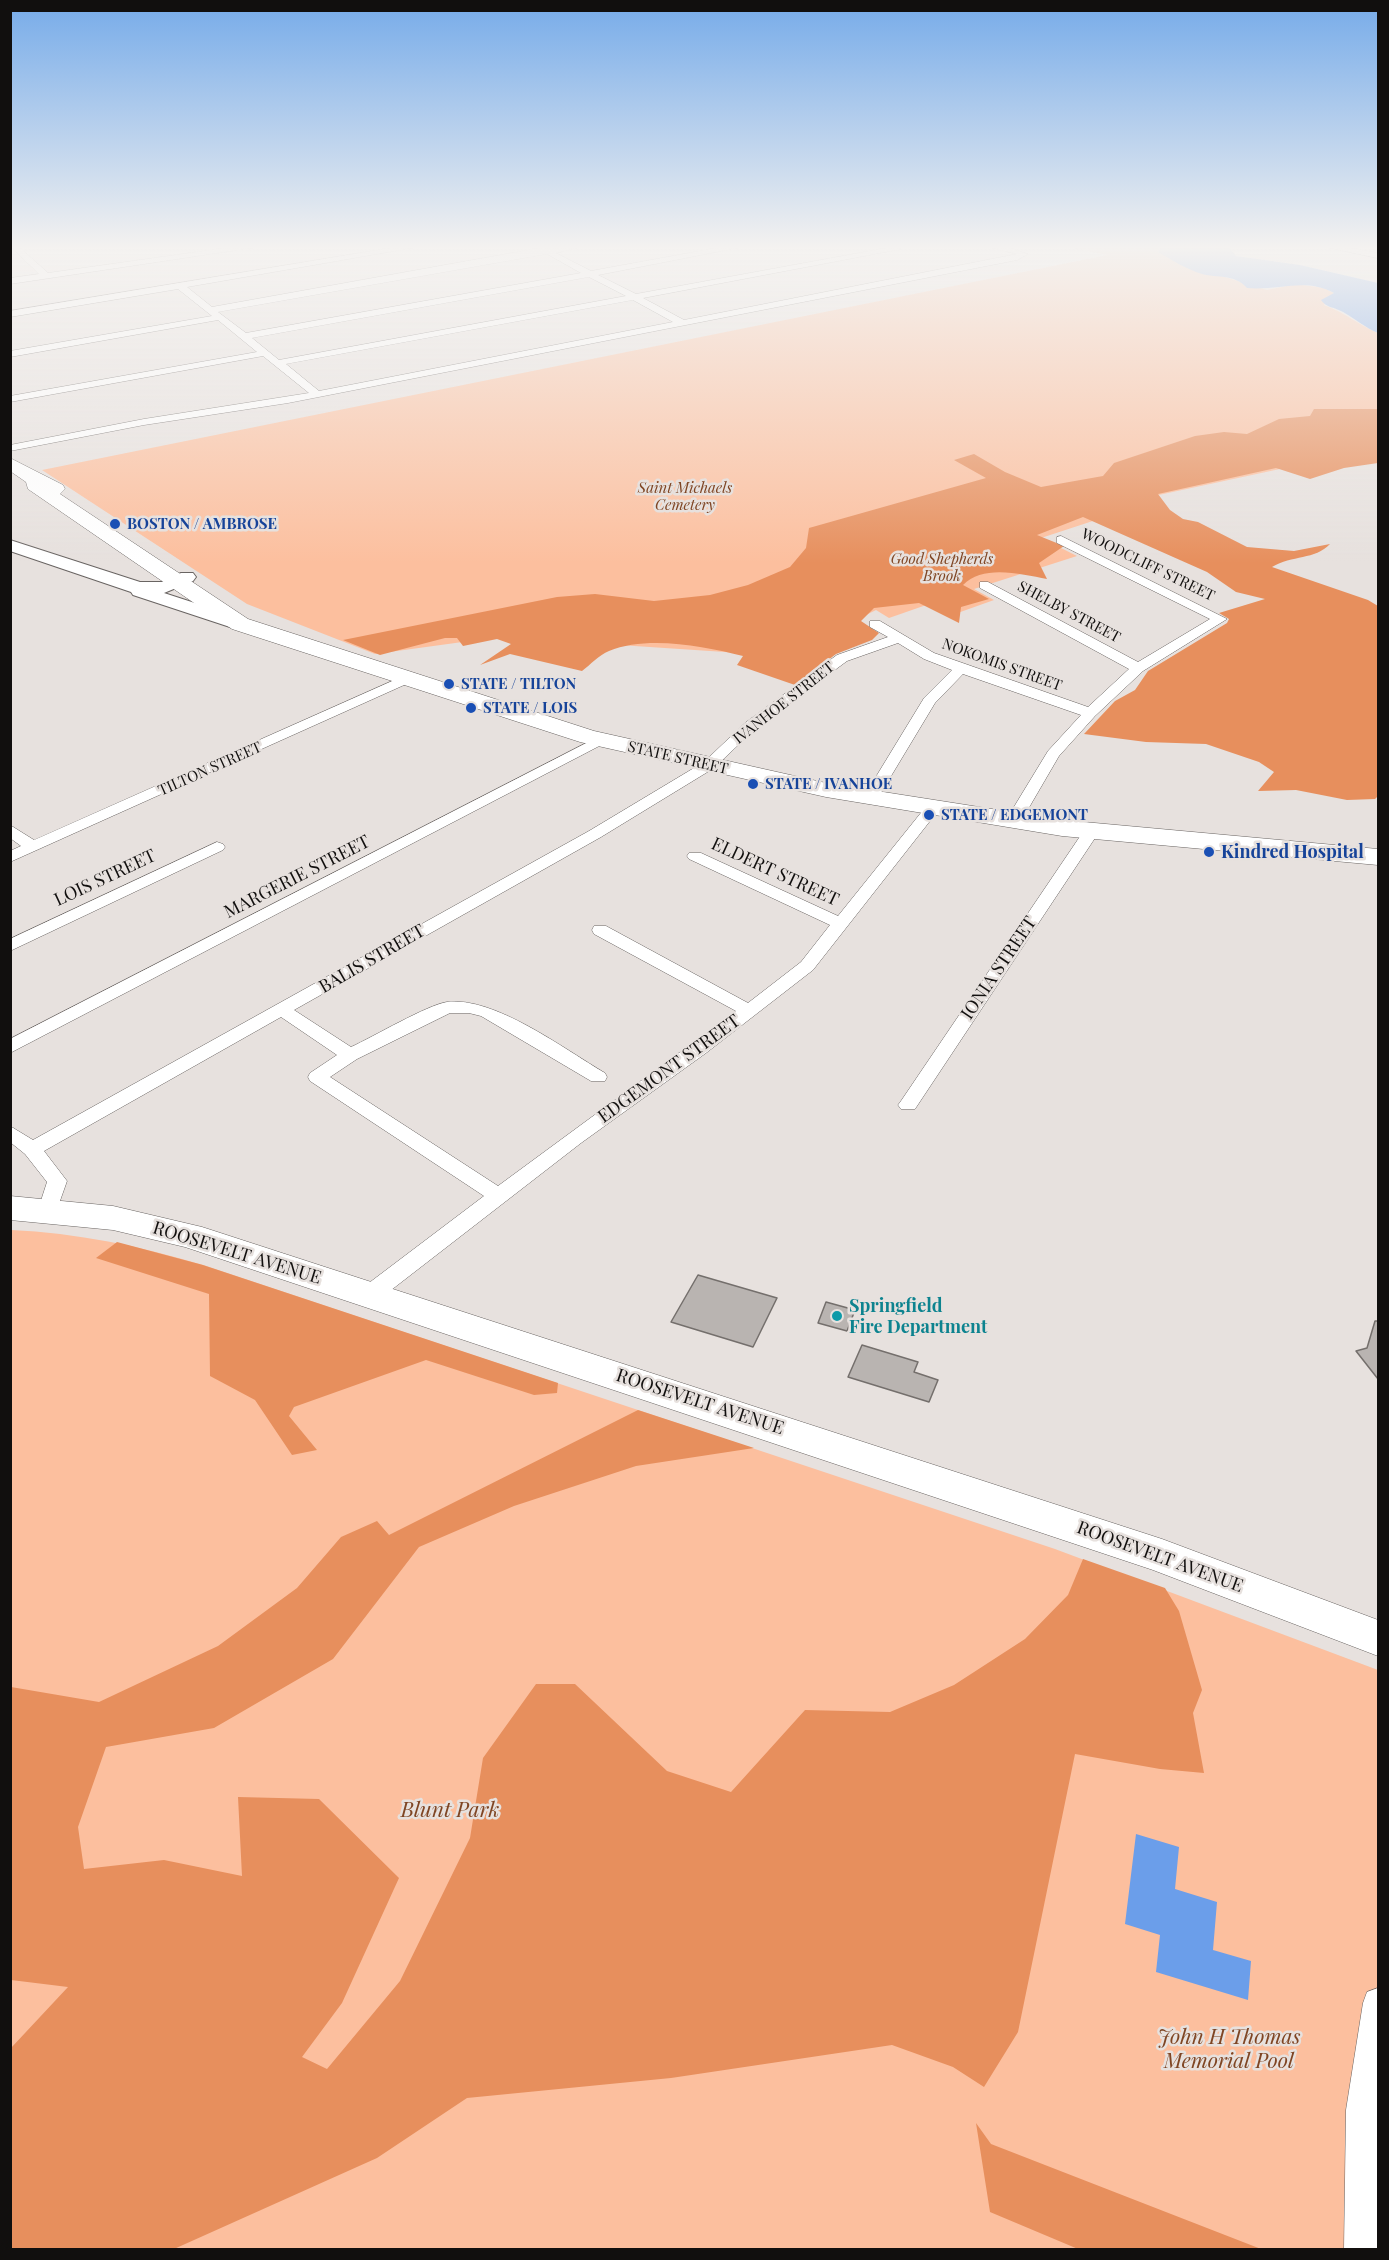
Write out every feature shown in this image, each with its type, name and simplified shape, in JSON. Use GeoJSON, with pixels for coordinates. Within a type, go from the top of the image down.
{"type":"FeatureCollection","features":[{"type":"Feature","properties":{"kind":"main road"},"geometry":{"type":"LineString","coordinates":[[10,463],[36,480],[35,485],[178,578]]}},
{"type":"Feature","properties":{"kind":"main road"},"geometry":{"type":"LineString","coordinates":[[10,545],[230,623],[240,624]]}},
{"type":"Feature","properties":{"kind":"main road"},"geometry":{"type":"LineString","coordinates":[[71,565],[80,564],[146,580],[178,578]]}},
{"type":"Feature","properties":{"kind":"main road"},"geometry":{"type":"LineString","coordinates":[[127,586],[157,588],[178,578]]}},
{"type":"Feature","properties":{"kind":"main road","name":"STATE STREET"},"geometry":{"type":"LineString","coordinates":[[178,578],[240,624],[600,740],[871,798],[1091,832],[1378,857]]}},
{"type":"Feature","properties":{"kind":"main road","name":"STATE STREET"},"geometry":{"type":"LineString","coordinates":[[178,578],[272,627],[276,634]]}},
{"type":"Feature","properties":{"kind":"main road","name":"ROOSEVELT AVENUE"},"geometry":{"type":"LineString","coordinates":[[10,1208],[113,1218],[190,1236],[1162,1556],[1378,1638]]}},
{"type":"Feature","properties":{"kind":"street"},"geometry":{"type":"LineString","coordinates":[[277,363],[340,351]]}},
{"type":"Feature","properties":{"kind":"street"},"geometry":{"type":"LineString","coordinates":[[10,448],[144,422],[317,394],[536,351]]}},
{"type":"Feature","properties":{"kind":"street"},"geometry":{"type":"LineString","coordinates":[[10,399],[265,353],[317,394]]}},
{"type":"Feature","properties":{"kind":"street","name":"WOODCLIFF STREET"},"geometry":{"type":"LineString","coordinates":[[1060,540],[1220,619],[1138,668]]}},
{"type":"Feature","properties":{"kind":"street","name":"SHELBY STREET"},"geometry":{"type":"LineString","coordinates":[[984,585],[1138,668]]}},
{"type":"Feature","properties":{"kind":"street","name":"NOKOMIS STREET"},"geometry":{"type":"LineString","coordinates":[[875,624],[929,656],[1090,713]]}},
{"type":"Feature","properties":{"kind":"street","name":"IVANHOE STREET"},"geometry":{"type":"LineString","coordinates":[[709,765],[750,726],[842,658],[899,638]]}},
{"type":"Feature","properties":{"kind":"street"},"geometry":{"type":"LineString","coordinates":[[1014,820],[1053,754],[1090,713],[1138,668]]}},
{"type":"Feature","properties":{"kind":"street"},"geometry":{"type":"LineString","coordinates":[[871,798],[929,701],[961,669]]}},
{"type":"Feature","properties":{"kind":"street","name":"TILTON STREET"},"geometry":{"type":"LineString","coordinates":[[10,857],[408,678]]}},
{"type":"Feature","properties":{"kind":"street","name":"MARGERIE STREET"},"geometry":{"type":"LineString","coordinates":[[10,1047],[600,740]]}},
{"type":"Feature","properties":{"kind":"street","name":"BALIS STREET"},"geometry":{"type":"LineString","coordinates":[[33,1149],[595,834],[709,765]]}},
{"type":"Feature","properties":{"kind":"street","name":"EDGEMONT STREET"},"geometry":{"type":"LineString","coordinates":[[369,1294],[807,966],[933,807]]}},
{"type":"Feature","properties":{"kind":"street"},"geometry":{"type":"LineString","coordinates":[[10,830],[33,847]]}},
{"type":"Feature","properties":{"kind":"street","name":"IONIA STREET"},"geometry":{"type":"LineString","coordinates":[[908,1105],[1091,832]]}},
{"type":"Feature","properties":{"kind":"street","name":"LOIS STREET"},"geometry":{"type":"LineString","coordinates":[[10,946],[217,848]]}},
{"type":"Feature","properties":{"kind":"street","name":"ELDERT STREET"},"geometry":{"type":"LineString","coordinates":[[695,856],[839,923]]}},
{"type":"Feature","properties":{"kind":"street"},"geometry":{"type":"LineString","coordinates":[[600,930],[749,1011]]}},
{"type":"Feature","properties":{"kind":"street"},"geometry":{"type":"LineString","coordinates":[[498,1196],[317,1077],[350,1055],[447,1008],[470,1007],[487,1012],[598,1077]]}},
{"type":"Feature","properties":{"kind":"street"},"geometry":{"type":"LineString","coordinates":[[282,1010],[350,1055]]}},
{"type":"Feature","properties":{"kind":"street"},"geometry":{"type":"LineString","coordinates":[[10,1132],[33,1149],[57,1181],[48,1210]]}},
{"type":"Feature","properties":{"kind":"street"},"geometry":{"type":"LineString","coordinates":[[1361,2250],[1362,2110],[1378,2003]]}},
{"type":"Feature","properties":{"kind":"green space","name":"Saint Michaels Cemetery"},"geometry":{"type":"Polygon","coordinates":[[[629,351],[1378,351],[1378,448],[1084,511],[1099,519],[1041,538],[1077,556],[974,589],[994,600],[952,615],[932,603],[889,618],[876,610],[856,620],[740,653],[499,637],[375,654],[247,604],[42,470],[629,351]]]}},
{"type":"Feature","properties":{"kind":"green space","name":"Good Shepherds Brook"},"geometry":{"type":"Polygon","coordinates":[[[1314,409],[1378,409],[1378,463],[1344,468],[1310,479],[1276,468],[1158,494],[1170,510],[1183,519],[1198,522],[1247,547],[1294,551],[1330,544],[1317,553],[1272,567],[1368,600],[1378,606],[1378,796],[1375,799],[1347,800],[1296,790],[1258,791],[1274,772],[1259,762],[1206,744],[1146,742],[1084,734],[1115,701],[1135,690],[1148,671],[1227,623],[1229,619],[1219,613],[1265,599],[1236,592],[1207,572],[1083,517],[1037,535],[1064,546],[1039,563],[1047,579],[1003,572],[981,574],[971,579],[963,585],[989,599],[961,607],[959,623],[919,603],[874,608],[861,621],[879,633],[872,640],[836,654],[795,685],[737,665],[743,656],[676,644],[624,646],[605,653],[582,671],[510,654],[480,665],[511,644],[497,639],[463,646],[457,638],[445,638],[380,655],[343,640],[557,597],[595,594],[654,601],[710,595],[748,585],[790,567],[806,548],[809,528],[986,478],[954,460],[974,454],[1005,472],[1041,487],[1103,476],[1114,463],[1195,436],[1224,432],[1247,434],[1279,419],[1310,416],[1314,409]]]}},
{"type":"Feature","properties":{"kind":"green space","name":"Blunt Park"},"geometry":{"type":"Polygon","coordinates":[[[11,1230],[60,1234],[108,1242],[203,1265],[1055,1549],[1378,1670],[1378,2249],[11,2250],[11,1230]]]}},
{"type":"Feature","properties":{"kind":"green space"},"geometry":{"type":"Polygon","coordinates":[[[117,1242],[203,1265],[558,1383],[557,1393],[534,1395],[426,1360],[294,1407],[289,1416],[317,1450],[292,1455],[255,1400],[210,1376],[209,1294],[96,1258],[117,1242]]]}},
{"type":"Feature","properties":{"kind":"green space"},"geometry":{"type":"Polygon","coordinates":[[[638,1410],[754,1448],[636,1466],[514,1506],[419,1547],[333,1659],[214,1728],[106,1747],[78,1827],[84,1869],[164,1860],[242,1876],[238,1797],[319,1799],[399,1878],[342,2003],[302,2057],[327,2069],[400,1981],[470,1838],[483,1758],[536,1684],[575,1684],[667,1771],[731,1792],[805,1710],[890,1712],[954,1685],[1025,1639],[1068,1595],[1083,1559],[1165,1588],[1179,1611],[1202,1690],[1193,1713],[1204,1773],[1160,1769],[1075,1754],[1018,2032],[984,2087],[953,2067],[892,2045],[671,2078],[467,2098],[377,2158],[174,2249],[11,2249],[11,2048],[68,1987],[11,1980],[11,1687],[99,1702],[218,1646],[297,1588],[341,1537],[377,1521],[389,1535],[638,1410]]]}},
{"type":"Feature","properties":{"kind":"green space"},"geometry":{"type":"Polygon","coordinates":[[[976,2123],[991,2144],[1261,2249],[1078,2249],[990,2212],[976,2123]]]}},
{"type":"Feature","properties":{"kind":"water"},"geometry":{"type":"Polygon","coordinates":[[[1136,1834],[1179,1847],[1175,1889],[1217,1902],[1213,1950],[1251,1961],[1248,2000],[1156,1972],[1160,1935],[1125,1924],[1136,1834]]]}},
{"type":"Feature","properties":{"kind":"building"},"geometry":{"type":"Polygon","coordinates":[[[698,1275],[777,1298],[753,1347],[671,1322],[698,1275]]]}},
{"type":"Feature","properties":{"kind":"building","name":"Springfield Fire Department"},"geometry":{"type":"Polygon","coordinates":[[[826,1302],[855,1310],[847,1331],[818,1323],[826,1302]]]}},
{"type":"Feature","properties":{"kind":"building"},"geometry":{"type":"Polygon","coordinates":[[[1375,1321],[1378,1321],[1378,1379],[1356,1351],[1367,1348],[1375,1321]]]}},
{"type":"Feature","properties":{"kind":"building"},"geometry":{"type":"Polygon","coordinates":[[[862,1345],[918,1362],[914,1372],[938,1380],[929,1402],[848,1377],[862,1345]]]}},
{"type":"Feature","properties":{"kind":"place","name":"BOSTON / AMBROSE"},"geometry":{"type":"Point","coordinates":[115,524]}},
{"type":"Feature","properties":{"kind":"place","name":"STATE / TILTON"},"geometry":{"type":"Point","coordinates":[449,684]}},
{"type":"Feature","properties":{"kind":"place","name":"STATE / LOIS"},"geometry":{"type":"Point","coordinates":[471,708]}},
{"type":"Feature","properties":{"kind":"place","name":"STATE / IVANHOE"},"geometry":{"type":"Point","coordinates":[753,784]}},
{"type":"Feature","properties":{"kind":"place","name":"STATE / EDGEMONT"},"geometry":{"type":"Point","coordinates":[929,815]}},
{"type":"Feature","properties":{"kind":"place","name":"Kindred Hospital"},"geometry":{"type":"Point","coordinates":[1209,852]}},
{"type":"Feature","properties":{"kind":"place","name":"Springfield Fire Department"},"geometry":{"type":"Point","coordinates":[837,1316]}},
{"type":"Feature","properties":{"kind":"park label","name":"John H Thomas Memorial Pool"},"geometry":{"type":"Point","coordinates":[1229,2049]}}]}
